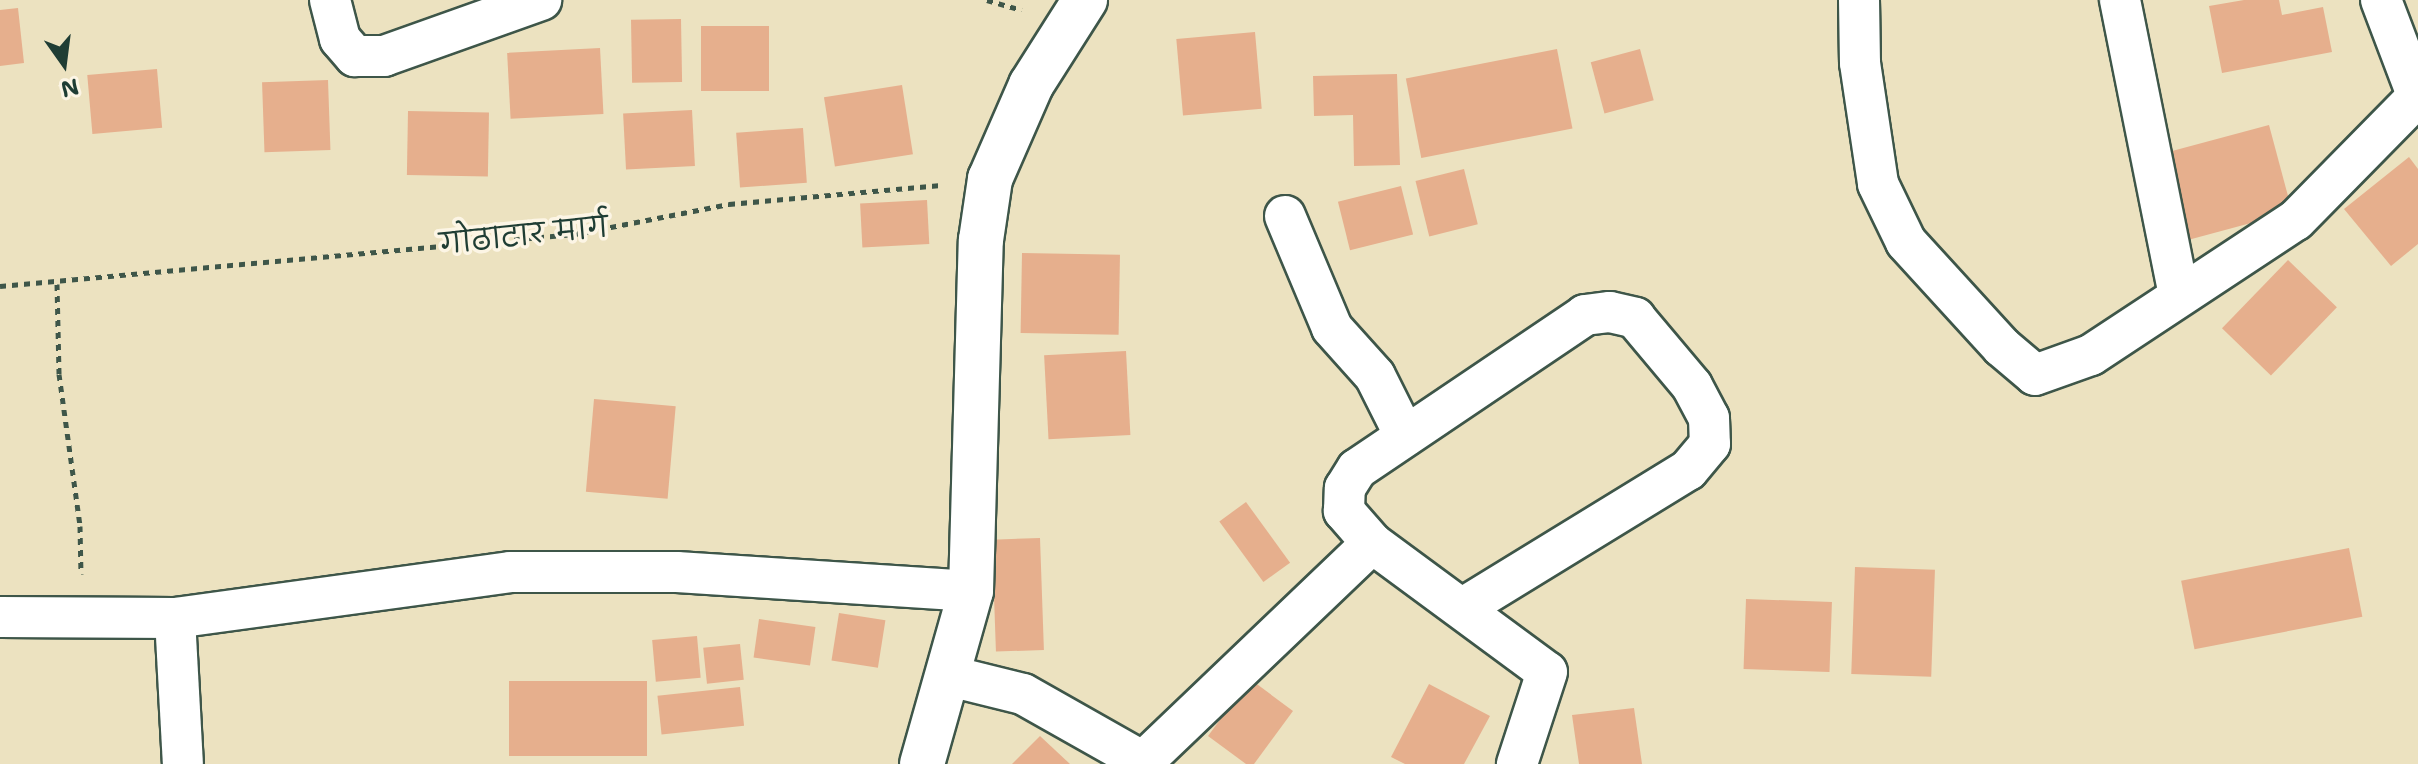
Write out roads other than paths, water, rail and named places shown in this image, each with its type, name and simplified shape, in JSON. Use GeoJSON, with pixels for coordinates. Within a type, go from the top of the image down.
{"type":"FeatureCollection","features":[{"type":"Feature","properties":{"kind":"street"},"geometry":{"type":"LineString","coordinates":[[330,0],[340,39],[355,56],[384,56],[541,0]]}},
{"type":"Feature","properties":{"kind":"street"},"geometry":{"type":"LineString","coordinates":[[922,764],[950,676],[971,591],[981,240],[990,179],[1031,85],[1085,0]]}},
{"type":"Feature","properties":{"kind":"street"},"geometry":{"type":"LineString","coordinates":[[1859,0],[1860,63],[1878,184],[1906,242],[2002,347],[2035,375],[2091,355],[2296,220],[2417,96],[2381,0]]}},
{"type":"Feature","properties":{"kind":"street"},"geometry":{"type":"LineString","coordinates":[[2120,0],[2179,295]]}},
{"type":"Feature","properties":{"kind":"street"},"geometry":{"type":"LineString","coordinates":[[1285,216],[1332,328],[1375,376],[1405,436]]}},
{"type":"Feature","properties":{"kind":"street"},"geometry":{"type":"LineString","coordinates":[[1463,608],[1688,470],[1710,444],[1709,418],[1692,386],[1635,318],[1610,312],[1585,315],[1357,469],[1345,488],[1344,511],[1372,543],[1547,672],[1517,764]]}},
{"type":"Feature","properties":{"kind":"street"},"geometry":{"type":"LineString","coordinates":[[950,676],[1023,694],[1143,762],[1372,543]]}},
{"type":"Feature","properties":{"kind":"street"},"geometry":{"type":"LineString","coordinates":[[0,617],[175,618],[510,572],[677,572],[971,591]]}},
{"type":"Feature","properties":{"kind":"street"},"geometry":{"type":"LineString","coordinates":[[175,618],[183,764]]}}]}
